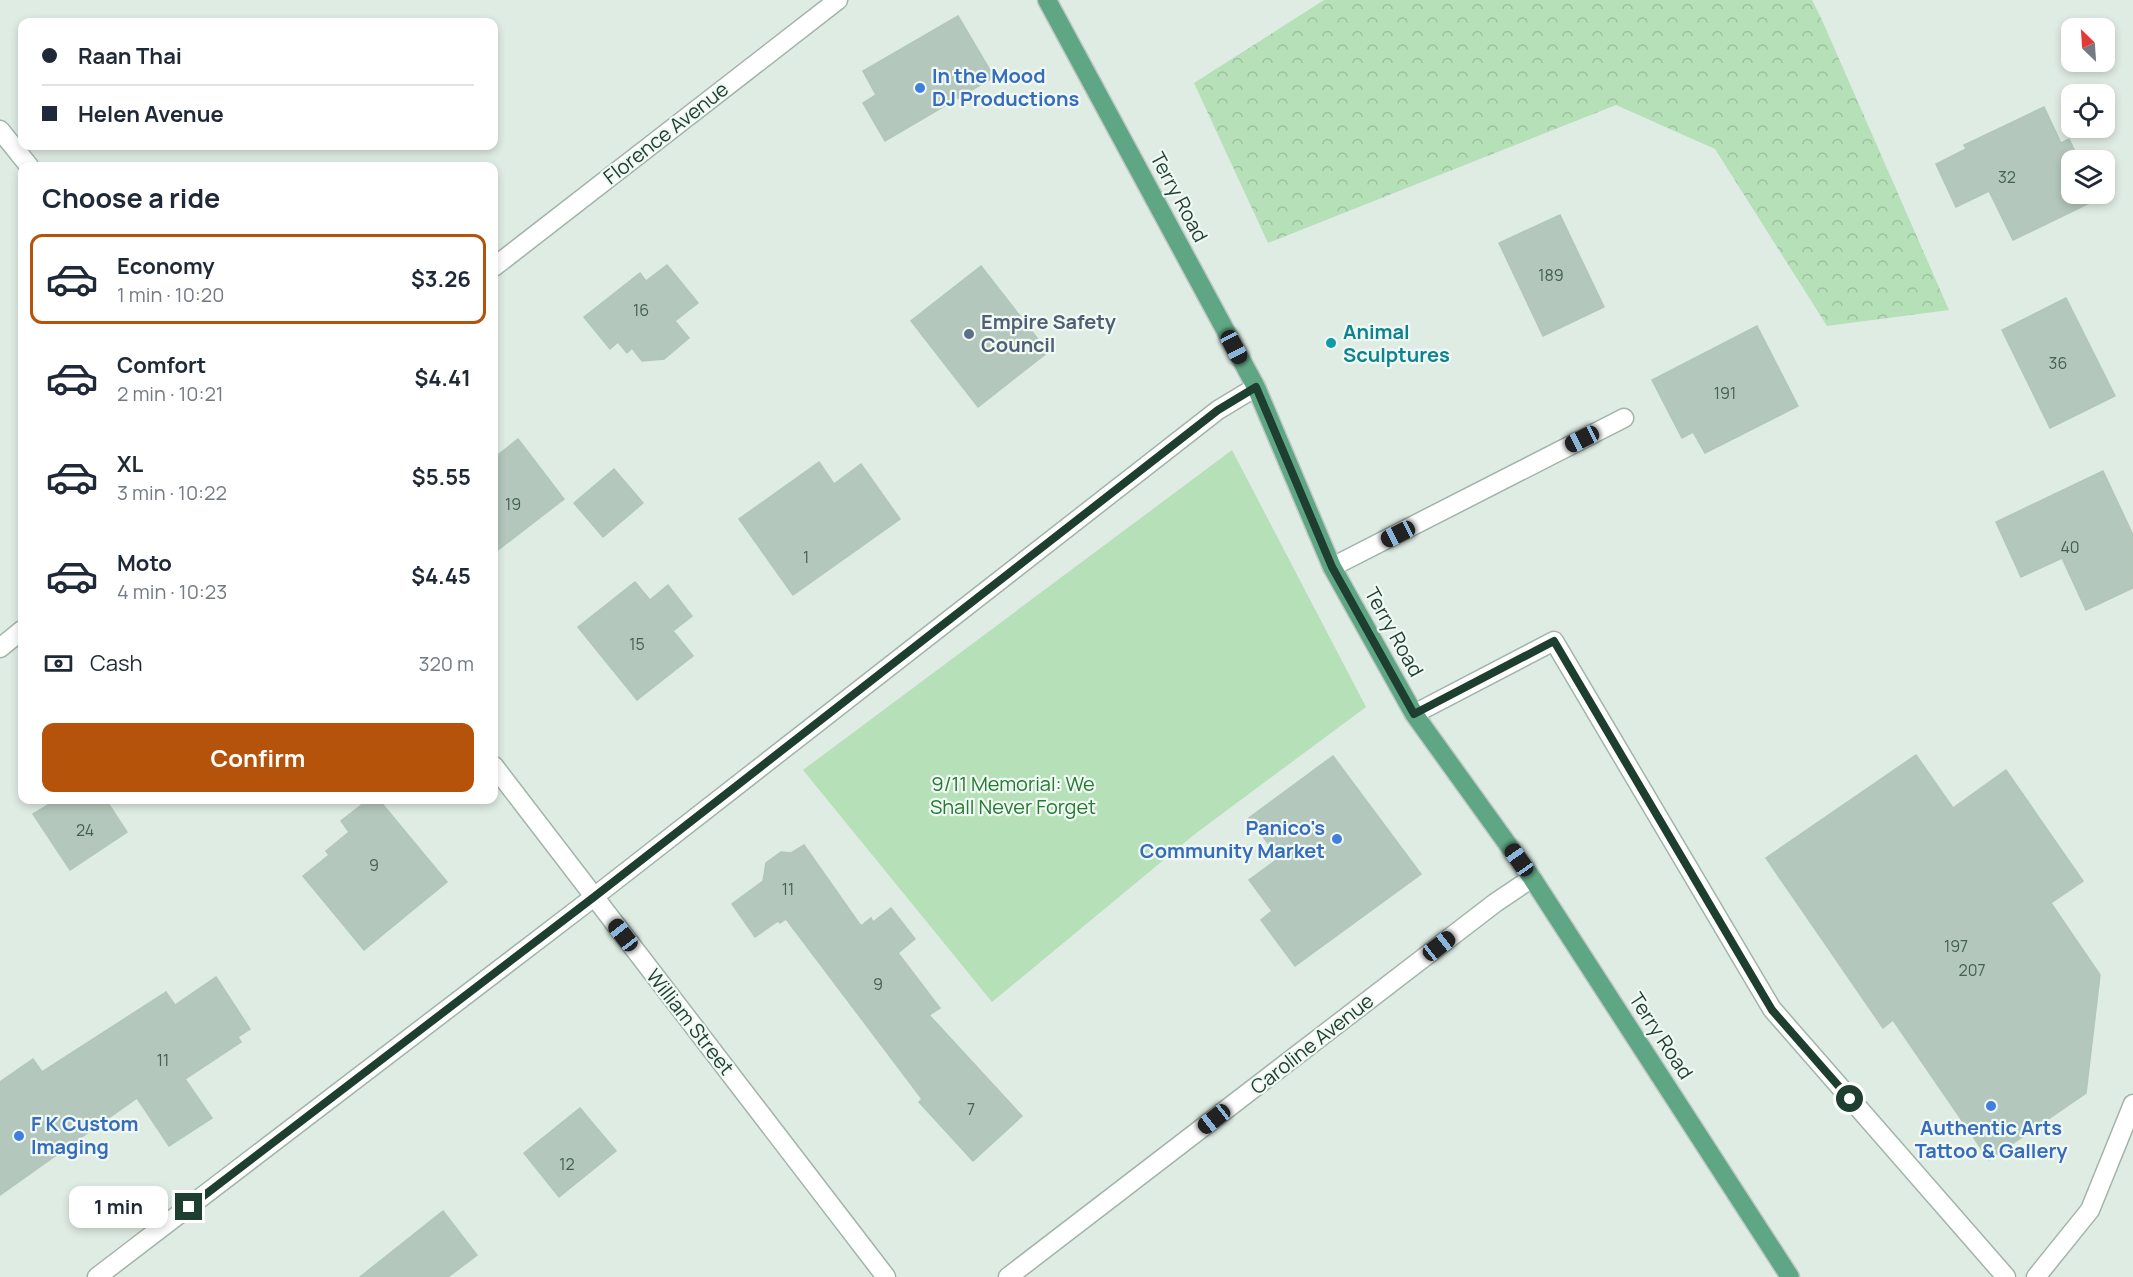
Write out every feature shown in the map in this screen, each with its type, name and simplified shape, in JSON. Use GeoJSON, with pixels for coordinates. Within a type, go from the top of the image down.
{"type":"FeatureCollection","features":[{"type":"Feature","properties":{"kind":"main road","name":"Terry Road"},"geometry":{"type":"LineString","coordinates":[[1047,0],[1256,387],[1332,567],[1414,714],[1532,878],[1790,1277]]}},
{"type":"Feature","properties":{"kind":"street","name":"Florence Avenue"},"geometry":{"type":"LineString","coordinates":[[498,264],[838,0]]}},
{"type":"Feature","properties":{"kind":"street"},"geometry":{"type":"LineString","coordinates":[[0,130],[26,162]]}},
{"type":"Feature","properties":{"kind":"street"},"geometry":{"type":"LineString","coordinates":[[97,1277],[594,897],[1218,410],[1256,387]]}},
{"type":"Feature","properties":{"kind":"street"},"geometry":{"type":"LineString","coordinates":[[1332,567],[1623,418]]}},
{"type":"Feature","properties":{"kind":"street"},"geometry":{"type":"LineString","coordinates":[[0,648],[18,633]]}},
{"type":"Feature","properties":{"kind":"street"},"geometry":{"type":"LineString","coordinates":[[1414,714],[1554,641],[1772,1010],[2006,1277]]}},
{"type":"Feature","properties":{"kind":"street","name":"William Street"},"geometry":{"type":"LineString","coordinates":[[498,771],[886,1277]]}},
{"type":"Feature","properties":{"kind":"street","name":"Caroline Avenue"},"geometry":{"type":"LineString","coordinates":[[1008,1277],[1495,903],[1532,878]]}},
{"type":"Feature","properties":{"kind":"street"},"geometry":{"type":"LineString","coordinates":[[2036,1277],[2090,1210],[2133,1104]]}},
{"type":"Feature","properties":{"kind":"green space"},"geometry":{"type":"Polygon","coordinates":[[[1324,0],[1812,0],[1949,310],[1827,326],[1715,149],[1616,105],[1268,243],[1194,83],[1324,0]]]}},
{"type":"Feature","properties":{"kind":"green space","name":"9/11 Memorial: We Shall Never Forget"},"geometry":{"type":"Polygon","coordinates":[[[1232,450],[1366,707],[1195,834],[992,1002],[803,770],[1232,450]]]}},
{"type":"Feature","properties":{"kind":"building"},"geometry":{"type":"Polygon","coordinates":[[[958,16],[994,77],[885,141],[863,103],[876,95],[863,71],[958,16]]]}},
{"type":"Feature","properties":{"kind":"building"},"geometry":{"type":"Polygon","coordinates":[[[2044,107],[2061,143],[2069,139],[2074,150],[2061,150],[2061,204],[2088,204],[2013,240],[1989,191],[1956,207],[1936,164],[1966,149],[1964,145],[2044,107]]]}},
{"type":"Feature","properties":{"kind":"building"},"geometry":{"type":"Polygon","coordinates":[[[1560,215],[1604,307],[1543,336],[1499,243],[1560,215]]]}},
{"type":"Feature","properties":{"kind":"building"},"geometry":{"type":"Polygon","coordinates":[[[667,265],[698,303],[675,321],[689,338],[664,359],[642,361],[632,348],[627,353],[618,342],[610,349],[584,317],[640,273],[646,281],[667,265]]]}},
{"type":"Feature","properties":{"kind":"building"},"geometry":{"type":"Polygon","coordinates":[[[981,266],[1048,352],[978,407],[911,321],[981,266]]]}},
{"type":"Feature","properties":{"kind":"building"},"geometry":{"type":"Polygon","coordinates":[[[2066,298],[2115,396],[2050,428],[2002,330],[2066,298]]]}},
{"type":"Feature","properties":{"kind":"building"},"geometry":{"type":"Polygon","coordinates":[[[1757,326],[1798,406],[1705,453],[1693,432],[1682,438],[1652,380],[1757,326]]]}},
{"type":"Feature","properties":{"kind":"building"},"geometry":{"type":"Polygon","coordinates":[[[518,439],[564,499],[498,550],[498,455],[518,439]]]}},
{"type":"Feature","properties":{"kind":"building"},"geometry":{"type":"Polygon","coordinates":[[[819,462],[834,484],[861,464],[900,519],[793,595],[739,519],[819,462]]]}},
{"type":"Feature","properties":{"kind":"building"},"geometry":{"type":"Polygon","coordinates":[[[614,469],[643,503],[603,537],[574,503],[614,469]]]}},
{"type":"Feature","properties":{"kind":"building"},"geometry":{"type":"Polygon","coordinates":[[[2103,471],[2133,535],[2133,588],[2086,610],[2062,558],[2021,577],[1996,522],[2103,471]]]}},
{"type":"Feature","properties":{"kind":"building"},"geometry":{"type":"Polygon","coordinates":[[[635,582],[650,600],[668,585],[692,616],[673,631],[693,656],[637,700],[578,627],[635,582]]]}},
{"type":"Feature","properties":{"kind":"building"},"geometry":{"type":"Polygon","coordinates":[[[1916,755],[1953,808],[2006,770],[2083,881],[2051,903],[2100,975],[2086,1093],[1989,1160],[1893,1020],[1883,1028],[1766,858],[1916,755]]]}},
{"type":"Feature","properties":{"kind":"building"},"geometry":{"type":"Polygon","coordinates":[[[1333,756],[1421,874],[1295,966],[1261,920],[1272,911],[1249,880],[1279,858],[1249,818],[1333,756]]]}},
{"type":"Feature","properties":{"kind":"building"},"geometry":{"type":"Polygon","coordinates":[[[49,804],[109,804],[127,832],[70,870],[33,814],[49,804]]]}},
{"type":"Feature","properties":{"kind":"building"},"geometry":{"type":"Polygon","coordinates":[[[363,804],[382,804],[447,882],[364,950],[303,876],[329,855],[326,851],[349,832],[341,821],[363,804]]]}},
{"type":"Feature","properties":{"kind":"building"},"geometry":{"type":"Polygon","coordinates":[[[804,845],[861,926],[871,918],[873,922],[891,908],[915,939],[898,953],[940,1008],[929,1015],[1022,1116],[973,1161],[919,1102],[922,1099],[786,919],[780,923],[778,921],[755,937],[732,904],[763,881],[766,863],[781,852],[791,853],[804,845]]]}},
{"type":"Feature","properties":{"kind":"building"},"geometry":{"type":"Polygon","coordinates":[[[216,977],[250,1029],[238,1037],[241,1042],[185,1079],[212,1118],[169,1146],[137,1098],[0,1195],[0,1082],[33,1059],[42,1072],[166,992],[175,1005],[216,977]]]}},
{"type":"Feature","properties":{"kind":"building"},"geometry":{"type":"Polygon","coordinates":[[[580,1108],[616,1151],[559,1197],[524,1153],[580,1108]]]}},
{"type":"Feature","properties":{"kind":"building"},"geometry":{"type":"Polygon","coordinates":[[[443,1211],[477,1255],[448,1277],[360,1277],[443,1211]]]}},
{"type":"Feature","properties":{"kind":"place","name":"In the Mood DJ Productions"},"geometry":{"type":"Point","coordinates":[920,88]}},
{"type":"Feature","properties":{"kind":"place","name":"Empire Safety Council"},"geometry":{"type":"Point","coordinates":[969,334]}},
{"type":"Feature","properties":{"kind":"place","name":"Animal Sculptures"},"geometry":{"type":"Point","coordinates":[1331,343]}},
{"type":"Feature","properties":{"kind":"place","name":"Panico's Community Market"},"geometry":{"type":"Point","coordinates":[1337,839]}},
{"type":"Feature","properties":{"kind":"place","name":"Authentic Arts Tattoo & Gallery"},"geometry":{"type":"Point","coordinates":[1991,1106]}},
{"type":"Feature","properties":{"kind":"place","name":"F K Custom Imaging"},"geometry":{"type":"Point","coordinates":[19,1136]}},
{"type":"Feature","properties":{"kind":"route"},"geometry":{"type":"LineString","coordinates":[[189,1207],[594,897],[1218,410],[1256,387],[1332,567],[1414,714],[1554,641],[1772,1010],[1850,1099]]}}]}
